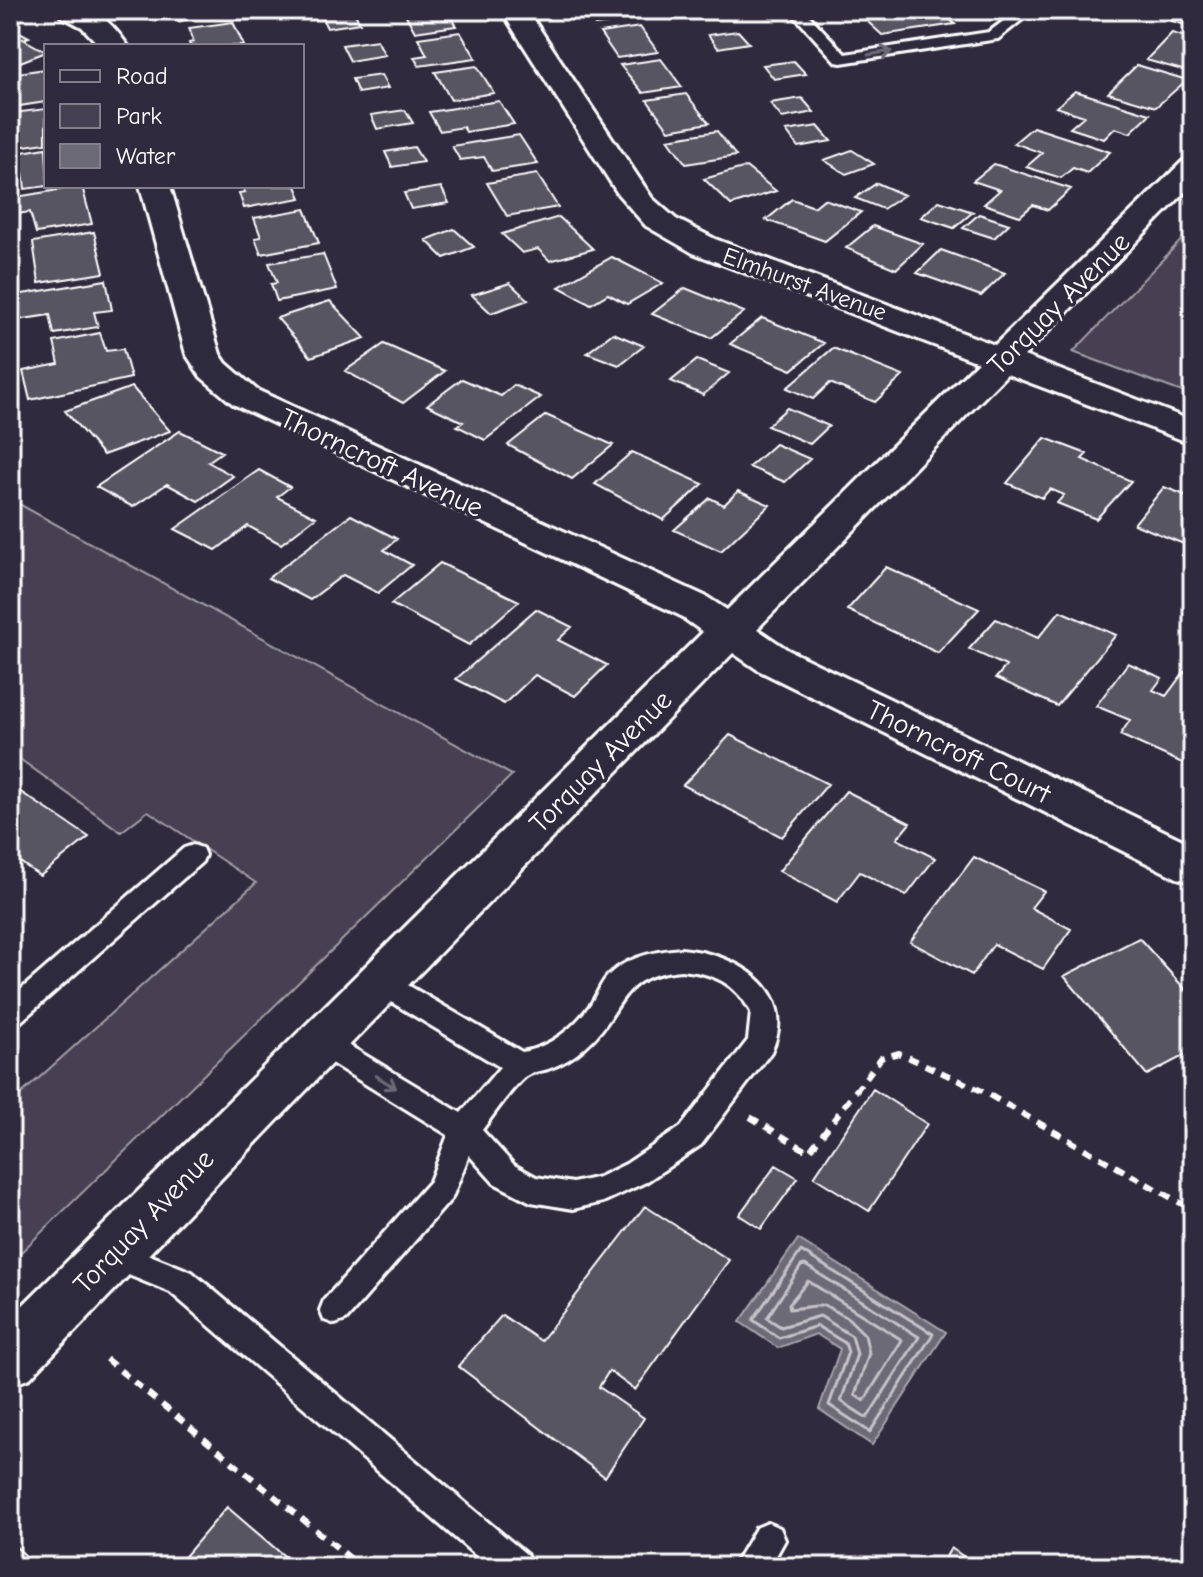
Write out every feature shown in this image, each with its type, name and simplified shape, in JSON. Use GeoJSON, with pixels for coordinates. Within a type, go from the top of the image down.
{"type":"FeatureCollection","features":[{"type":"Feature","properties":{"kind":"street"},"geometry":{"type":"LineString","coordinates":[[70,10],[91,21],[113,44]]}},
{"type":"Feature","properties":{"kind":"street","name":"Elmhurst Avenue"},"geometry":{"type":"LineString","coordinates":[[514,10],[649,216],[704,246],[1193,433]]}},
{"type":"Feature","properties":{"kind":"street","name":"Torquay Avenue"},"geometry":{"type":"LineString","coordinates":[[10,1358],[110,1253],[1193,167]]}},
{"type":"Feature","properties":{"kind":"street","name":"Thorncroft Avenue"},"geometry":{"type":"LineString","coordinates":[[156,188],[203,354],[213,370],[228,384],[268,410],[693,606],[729,631]]}},
{"type":"Feature","properties":{"kind":"street","name":"Thorncroft Court"},"geometry":{"type":"LineString","coordinates":[[729,631],[773,660],[1193,865]]}},
{"type":"Feature","properties":{"kind":"lane"},"geometry":{"type":"LineString","coordinates":[[796,10],[841,59],[993,36],[1027,10]]}},
{"type":"Feature","properties":{"kind":"lane"},"geometry":{"type":"LineString","coordinates":[[10,1015],[193,855]]}},
{"type":"Feature","properties":{"kind":"lane"},"geometry":{"type":"LineString","coordinates":[[320,1042],[464,1130],[504,1174],[531,1189],[573,1196],[603,1189],[636,1173],[691,1136],[761,1044],[765,1011],[745,981],[723,968],[683,959],[652,963],[618,983],[600,1013],[579,1037],[555,1054],[534,1063],[519,1064],[380,982]]}},
{"type":"Feature","properties":{"kind":"lane"},"geometry":{"type":"LineString","coordinates":[[335,1310],[442,1189],[464,1130],[519,1064]]}},
{"type":"Feature","properties":{"kind":"lane"},"geometry":{"type":"LineString","coordinates":[[110,1253],[181,1282],[515,1567]]}},
{"type":"Feature","properties":{"kind":"path"},"geometry":{"type":"LineString","coordinates":[[719,1099],[809,1152],[881,1058],[899,1053],[982,1091],[1193,1210]]}},
{"type":"Feature","properties":{"kind":"path"},"geometry":{"type":"LineString","coordinates":[[106,1359],[361,1567]]}},
{"type":"Feature","properties":{"kind":"path"},"geometry":{"type":"LineString","coordinates":[[881,1567],[888,1556]]}},
{"type":"Feature","properties":{"kind":"green space"},"geometry":{"type":"Polygon","coordinates":[[[1193,228],[1193,396],[1073,352],[1193,228]]]}},
{"type":"Feature","properties":{"kind":"green space"},"geometry":{"type":"Polygon","coordinates":[[[10,499],[512,775],[10,1263],[10,1104],[256,883],[148,811],[121,832],[10,752],[10,499]]]}},
{"type":"Feature","properties":{"kind":"water"},"geometry":{"type":"Polygon","coordinates":[[[798,1239],[946,1332],[872,1445],[819,1409],[840,1349],[816,1334],[778,1348],[740,1322],[798,1239]]]}},
{"type":"Feature","properties":{"kind":"building"},"geometry":{"type":"Polygon","coordinates":[[[167,10],[218,10],[178,22],[167,10]]]}},
{"type":"Feature","properties":{"kind":"building"},"geometry":{"type":"Polygon","coordinates":[[[353,10],[360,23],[327,28],[320,14],[353,10]]]}},
{"type":"Feature","properties":{"kind":"building"},"geometry":{"type":"Polygon","coordinates":[[[403,10],[446,10],[456,26],[415,32],[403,10]]]}},
{"type":"Feature","properties":{"kind":"building"},"geometry":{"type":"Polygon","coordinates":[[[582,10],[640,10],[646,18],[595,25],[582,10]]]}},
{"type":"Feature","properties":{"kind":"building"},"geometry":{"type":"Polygon","coordinates":[[[855,10],[940,10],[955,24],[882,35],[855,10]]]}},
{"type":"Feature","properties":{"kind":"building"},"geometry":{"type":"Polygon","coordinates":[[[1179,10],[1193,10],[1193,27],[1168,20],[1179,10]]]}},
{"type":"Feature","properties":{"kind":"building"},"geometry":{"type":"Polygon","coordinates":[[[233,22],[243,44],[189,44],[194,42],[189,28],[233,22]]]}},
{"type":"Feature","properties":{"kind":"building"},"geometry":{"type":"Polygon","coordinates":[[[640,27],[658,52],[617,58],[600,33],[640,27]]]}},
{"type":"Feature","properties":{"kind":"building"},"geometry":{"type":"Polygon","coordinates":[[[12,28],[29,37],[23,39],[44,53],[10,66],[12,28]]]}},
{"type":"Feature","properties":{"kind":"building"},"geometry":{"type":"Polygon","coordinates":[[[738,31],[749,43],[718,48],[708,35],[738,31]]]}},
{"type":"Feature","properties":{"kind":"building"},"geometry":{"type":"Polygon","coordinates":[[[460,32],[476,58],[419,66],[414,57],[427,55],[418,38],[460,32]]]}},
{"type":"Feature","properties":{"kind":"building"},"geometry":{"type":"Polygon","coordinates":[[[1172,33],[1193,39],[1193,73],[1146,60],[1172,33]]]}},
{"type":"Feature","properties":{"kind":"building"},"geometry":{"type":"Polygon","coordinates":[[[377,40],[385,55],[350,61],[342,45],[377,40]]]}},
{"type":"Feature","properties":{"kind":"building"},"geometry":{"type":"Polygon","coordinates":[[[661,59],[682,87],[643,93],[620,65],[661,59]]]}},
{"type":"Feature","properties":{"kind":"building"},"geometry":{"type":"Polygon","coordinates":[[[794,61],[806,74],[774,79],[763,65],[794,61]]]}},
{"type":"Feature","properties":{"kind":"building"},"geometry":{"type":"Polygon","coordinates":[[[1137,65],[1187,80],[1156,107],[1108,93],[1137,65]]]}},
{"type":"Feature","properties":{"kind":"building"},"geometry":{"type":"Polygon","coordinates":[[[477,66],[494,93],[451,100],[435,72],[477,66]]]}},
{"type":"Feature","properties":{"kind":"building"},"geometry":{"type":"Polygon","coordinates":[[[44,69],[44,102],[13,107],[10,74],[44,69]]]}},
{"type":"Feature","properties":{"kind":"building"},"geometry":{"type":"Polygon","coordinates":[[[381,75],[388,88],[358,93],[352,79],[381,75]]]}},
{"type":"Feature","properties":{"kind":"building"},"geometry":{"type":"Polygon","coordinates":[[[1075,91],[1150,114],[1130,133],[1115,128],[1104,139],[1070,128],[1084,116],[1056,107],[1075,91]]]}},
{"type":"Feature","properties":{"kind":"building"},"geometry":{"type":"Polygon","coordinates":[[[686,94],[709,123],[669,130],[647,100],[686,94]]]}},
{"type":"Feature","properties":{"kind":"building"},"geometry":{"type":"Polygon","coordinates":[[[802,98],[814,112],[782,118],[770,103],[802,98]]]}},
{"type":"Feature","properties":{"kind":"building"},"geometry":{"type":"Polygon","coordinates":[[[499,101],[514,124],[466,132],[463,127],[440,131],[429,112],[499,101]]]}},
{"type":"Feature","properties":{"kind":"building"},"geometry":{"type":"Polygon","coordinates":[[[44,109],[44,143],[10,148],[10,133],[15,132],[12,113],[44,109]]]}},
{"type":"Feature","properties":{"kind":"building"},"geometry":{"type":"Polygon","coordinates":[[[405,110],[413,123],[377,129],[371,115],[405,110]]]}},
{"type":"Feature","properties":{"kind":"building"},"geometry":{"type":"Polygon","coordinates":[[[818,126],[831,141],[798,147],[786,131],[818,126]]]}},
{"type":"Feature","properties":{"kind":"building"},"geometry":{"type":"Polygon","coordinates":[[[1033,127],[1110,152],[1087,173],[1073,168],[1061,178],[1026,167],[1042,153],[1014,143],[1033,127]]]}},
{"type":"Feature","properties":{"kind":"building"},"geometry":{"type":"Polygon","coordinates":[[[717,131],[736,156],[686,164],[668,139],[717,131]]]}},
{"type":"Feature","properties":{"kind":"building"},"geometry":{"type":"Polygon","coordinates":[[[519,135],[538,164],[492,171],[484,157],[460,160],[452,146],[519,135]]]}},
{"type":"Feature","properties":{"kind":"building"},"geometry":{"type":"Polygon","coordinates":[[[414,147],[423,162],[392,167],[385,152],[414,147]]]}},
{"type":"Feature","properties":{"kind":"building"},"geometry":{"type":"Polygon","coordinates":[[[44,148],[44,187],[25,189],[23,173],[10,175],[10,154],[44,148]]]}},
{"type":"Feature","properties":{"kind":"building"},"geometry":{"type":"Polygon","coordinates":[[[852,150],[874,164],[846,174],[824,160],[852,150]]]}},
{"type":"Feature","properties":{"kind":"building"},"geometry":{"type":"Polygon","coordinates":[[[994,164],[1071,189],[1048,210],[1033,205],[1020,216],[984,204],[1000,190],[973,181],[994,164]]]}},
{"type":"Feature","properties":{"kind":"building"},"geometry":{"type":"Polygon","coordinates":[[[746,167],[776,191],[731,205],[704,179],[746,167]]]}},
{"type":"Feature","properties":{"kind":"building"},"geometry":{"type":"Polygon","coordinates":[[[537,174],[558,207],[507,216],[487,183],[537,174]]]}},
{"type":"Feature","properties":{"kind":"building"},"geometry":{"type":"Polygon","coordinates":[[[877,183],[904,195],[883,209],[855,198],[877,183]]]}},
{"type":"Feature","properties":{"kind":"building"},"geometry":{"type":"Polygon","coordinates":[[[441,187],[449,203],[411,209],[404,193],[441,187]]]}},
{"type":"Feature","properties":{"kind":"building"},"geometry":{"type":"Polygon","coordinates":[[[83,188],[92,224],[36,233],[30,212],[10,215],[10,198],[83,188]]]}},
{"type":"Feature","properties":{"kind":"building"},"geometry":{"type":"Polygon","coordinates":[[[243,188],[297,188],[301,198],[244,208],[239,193],[245,192],[243,188]]]}},
{"type":"Feature","properties":{"kind":"building"},"geometry":{"type":"Polygon","coordinates":[[[792,199],[814,207],[824,199],[861,212],[825,241],[766,220],[792,199]]]}},
{"type":"Feature","properties":{"kind":"building"},"geometry":{"type":"Polygon","coordinates":[[[939,201],[973,212],[954,228],[921,217],[939,201]]]}},
{"type":"Feature","properties":{"kind":"building"},"geometry":{"type":"Polygon","coordinates":[[[305,209],[319,243],[261,254],[255,238],[261,237],[254,218],[305,209]]]}},
{"type":"Feature","properties":{"kind":"building"},"geometry":{"type":"Polygon","coordinates":[[[979,214],[1009,224],[994,238],[963,228],[979,214]]]}},
{"type":"Feature","properties":{"kind":"building"},"geometry":{"type":"Polygon","coordinates":[[[559,217],[593,249],[550,261],[538,249],[522,253],[502,234],[559,217]]]}},
{"type":"Feature","properties":{"kind":"building"},"geometry":{"type":"Polygon","coordinates":[[[873,226],[923,244],[896,269],[846,248],[873,226]]]}},
{"type":"Feature","properties":{"kind":"building"},"geometry":{"type":"Polygon","coordinates":[[[454,229],[474,247],[444,258],[426,240],[454,229]]]}},
{"type":"Feature","properties":{"kind":"building"},"geometry":{"type":"Polygon","coordinates":[[[94,232],[104,273],[39,283],[33,242],[94,232]]]}},
{"type":"Feature","properties":{"kind":"building"},"geometry":{"type":"Polygon","coordinates":[[[941,250],[1005,273],[981,296],[917,273],[941,250]]]}},
{"type":"Feature","properties":{"kind":"building"},"geometry":{"type":"Polygon","coordinates":[[[323,254],[337,289],[277,301],[271,284],[277,283],[269,263],[323,254]]]}},
{"type":"Feature","properties":{"kind":"building"},"geometry":{"type":"Polygon","coordinates":[[[612,257],[663,283],[627,304],[608,294],[591,304],[559,287],[612,257]]]}},
{"type":"Feature","properties":{"kind":"building"},"geometry":{"type":"Polygon","coordinates":[[[106,280],[112,310],[94,312],[98,327],[54,334],[50,315],[10,321],[10,296],[106,280]]]}},
{"type":"Feature","properties":{"kind":"building"},"geometry":{"type":"Polygon","coordinates":[[[510,283],[528,300],[491,313],[472,295],[510,283]]]}},
{"type":"Feature","properties":{"kind":"building"},"geometry":{"type":"Polygon","coordinates":[[[685,288],[744,312],[711,338],[652,314],[685,288]]]}},
{"type":"Feature","properties":{"kind":"building"},"geometry":{"type":"Polygon","coordinates":[[[330,301],[365,338],[311,357],[277,318],[330,301]]]}},
{"type":"Feature","properties":{"kind":"building"},"geometry":{"type":"Polygon","coordinates":[[[762,318],[824,343],[792,370],[730,344],[762,318]]]}},
{"type":"Feature","properties":{"kind":"building"},"geometry":{"type":"Polygon","coordinates":[[[100,333],[106,351],[123,349],[131,378],[30,400],[23,371],[59,364],[54,342],[100,333]]]}},
{"type":"Feature","properties":{"kind":"building"},"geometry":{"type":"Polygon","coordinates":[[[613,333],[644,346],[619,365],[587,353],[613,333]]]}},
{"type":"Feature","properties":{"kind":"building"},"geometry":{"type":"Polygon","coordinates":[[[384,344],[445,371],[403,403],[345,371],[384,344]]]}},
{"type":"Feature","properties":{"kind":"building"},"geometry":{"type":"Polygon","coordinates":[[[833,348],[903,376],[875,402],[830,383],[813,399],[787,388],[833,348]]]}},
{"type":"Feature","properties":{"kind":"building"},"geometry":{"type":"Polygon","coordinates":[[[697,360],[729,373],[703,395],[671,381],[697,360]]]}},
{"type":"Feature","properties":{"kind":"building"},"geometry":{"type":"Polygon","coordinates":[[[462,379],[501,396],[514,385],[541,397],[485,440],[457,426],[463,422],[427,405],[462,379]]]}},
{"type":"Feature","properties":{"kind":"building"},"geometry":{"type":"Polygon","coordinates":[[[132,387],[170,431],[103,455],[65,411],[132,387]]]}},
{"type":"Feature","properties":{"kind":"building"},"geometry":{"type":"Polygon","coordinates":[[[787,408],[829,426],[810,444],[767,426],[787,408]]]}},
{"type":"Feature","properties":{"kind":"building"},"geometry":{"type":"Polygon","coordinates":[[[546,415],[613,445],[572,479],[508,445],[546,415]]]}},
{"type":"Feature","properties":{"kind":"building"},"geometry":{"type":"Polygon","coordinates":[[[180,431],[222,452],[208,462],[233,476],[198,501],[167,484],[133,507],[96,487],[180,431]]]}},
{"type":"Feature","properties":{"kind":"building"},"geometry":{"type":"Polygon","coordinates":[[[1045,438],[1087,454],[1082,459],[1131,481],[1096,519],[1057,503],[1064,495],[1050,489],[1042,498],[1007,483],[1045,438]]]}},
{"type":"Feature","properties":{"kind":"building"},"geometry":{"type":"Polygon","coordinates":[[[775,444],[810,459],[785,482],[749,467],[775,444]]]}},
{"type":"Feature","properties":{"kind":"building"},"geometry":{"type":"Polygon","coordinates":[[[632,452],[703,484],[663,520],[595,484],[632,452]]]}},
{"type":"Feature","properties":{"kind":"building"},"geometry":{"type":"Polygon","coordinates":[[[259,470],[290,487],[277,497],[316,517],[281,544],[248,526],[216,550],[175,529],[259,470]]]}},
{"type":"Feature","properties":{"kind":"building"},"geometry":{"type":"Polygon","coordinates":[[[1164,487],[1193,498],[1193,560],[1182,555],[1189,546],[1134,524],[1164,487]]]}},
{"type":"Feature","properties":{"kind":"building"},"geometry":{"type":"Polygon","coordinates":[[[738,491],[770,505],[721,551],[674,530],[710,498],[724,505],[738,491]]]}},
{"type":"Feature","properties":{"kind":"building"},"geometry":{"type":"Polygon","coordinates":[[[351,515],[397,539],[384,550],[412,565],[378,593],[343,575],[310,600],[268,578],[351,515]]]}},
{"type":"Feature","properties":{"kind":"building"},"geometry":{"type":"Polygon","coordinates":[[[440,563],[519,601],[469,645],[391,604],[440,563]]]}},
{"type":"Feature","properties":{"kind":"building"},"geometry":{"type":"Polygon","coordinates":[[[886,567],[979,609],[938,653],[847,610],[886,567]]]}},
{"type":"Feature","properties":{"kind":"building"},"geometry":{"type":"Polygon","coordinates":[[[536,609],[572,627],[558,640],[607,665],[575,696],[535,675],[504,704],[456,679],[536,609]]]}},
{"type":"Feature","properties":{"kind":"building"},"geometry":{"type":"Polygon","coordinates":[[[1060,611],[1116,635],[1057,706],[996,678],[1006,666],[969,649],[996,619],[1038,638],[1060,611]]]}},
{"type":"Feature","properties":{"kind":"building"},"geometry":{"type":"Polygon","coordinates":[[[1128,663],[1162,678],[1153,690],[1166,696],[1184,672],[1193,676],[1191,767],[1120,735],[1130,720],[1096,706],[1128,663]]]}},
{"type":"Feature","properties":{"kind":"building"},"geometry":{"type":"Polygon","coordinates":[[[730,735],[828,784],[782,837],[683,785],[730,735]]]}},
{"type":"Feature","properties":{"kind":"building"},"geometry":{"type":"Polygon","coordinates":[[[10,785],[89,837],[40,876],[10,855],[10,785]]]}},
{"type":"Feature","properties":{"kind":"building"},"geometry":{"type":"Polygon","coordinates":[[[846,791],[910,823],[897,839],[935,858],[906,896],[860,872],[837,902],[779,871],[846,791]]]}},
{"type":"Feature","properties":{"kind":"building"},"geometry":{"type":"Polygon","coordinates":[[[974,857],[1044,891],[1031,908],[1071,929],[1043,969],[994,944],[972,975],[910,942],[974,857]]]}},
{"type":"Feature","properties":{"kind":"building"},"geometry":{"type":"Polygon","coordinates":[[[1139,938],[1193,998],[1193,1051],[1147,1075],[1064,976],[1139,938]]]}},
{"type":"Feature","properties":{"kind":"building"},"geometry":{"type":"Polygon","coordinates":[[[873,1089],[927,1124],[869,1211],[814,1177],[873,1089]]]}},
{"type":"Feature","properties":{"kind":"building"},"geometry":{"type":"Polygon","coordinates":[[[776,1165],[798,1178],[761,1229],[739,1215],[776,1165]]]}},
{"type":"Feature","properties":{"kind":"building"},"geometry":{"type":"Polygon","coordinates":[[[645,1206],[729,1260],[635,1390],[609,1371],[599,1387],[644,1418],[605,1477],[458,1366],[502,1315],[541,1341],[645,1206]]]}},
{"type":"Feature","properties":{"kind":"building"},"geometry":{"type":"Polygon","coordinates":[[[227,1507],[290,1561],[286,1567],[176,1567],[227,1507]]]}},
{"type":"Feature","properties":{"kind":"building"},"geometry":{"type":"Polygon","coordinates":[[[14,1545],[38,1567],[10,1567],[10,1550],[14,1545]]]}},
{"type":"Feature","properties":{"kind":"building"},"geometry":{"type":"Polygon","coordinates":[[[951,1548],[979,1567],[940,1567],[951,1548]]]}}]}
